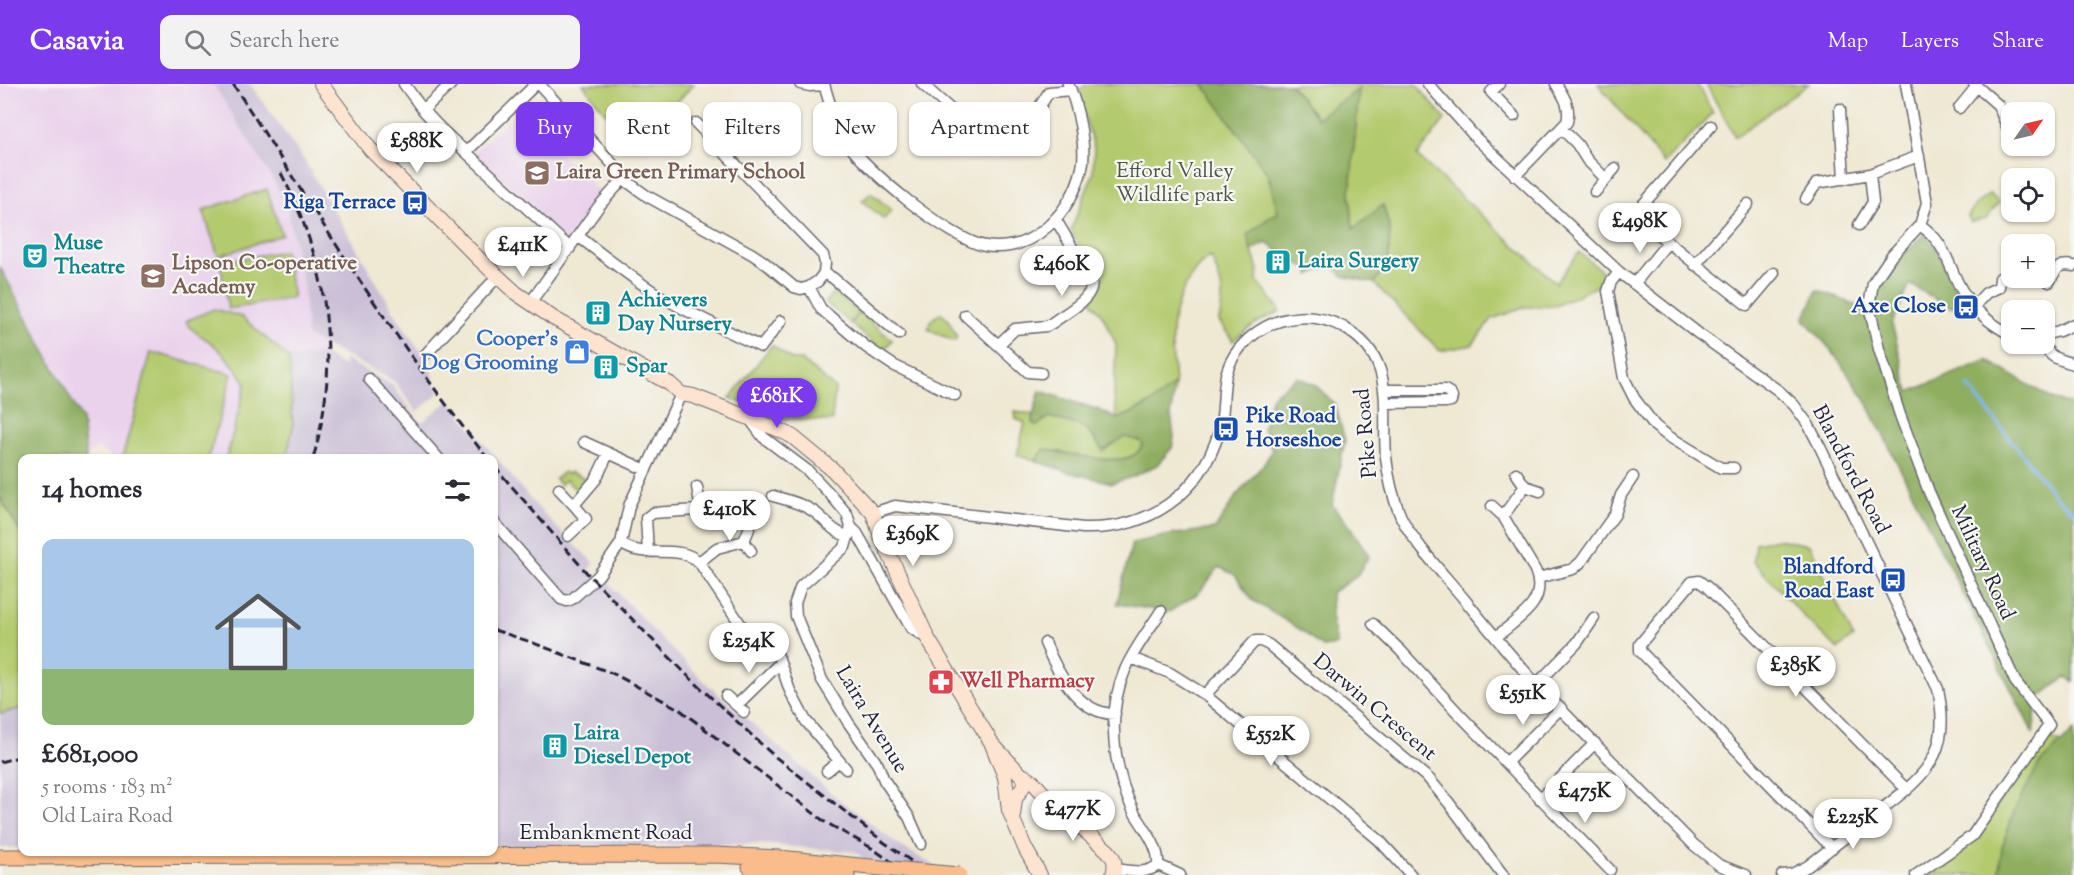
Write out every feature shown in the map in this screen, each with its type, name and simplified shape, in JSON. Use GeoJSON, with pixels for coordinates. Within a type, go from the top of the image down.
{"type":"FeatureCollection","features":[{"type":"Feature","properties":{"kind":"main road"},"geometry":{"type":"LineString","coordinates":[[321,84],[370,148],[498,276],[530,303],[670,384],[681,394],[693,396],[782,431],[833,470],[873,513],[881,537],[928,639],[1016,782]]}},
{"type":"Feature","properties":{"kind":"main road"},"geometry":{"type":"LineString","coordinates":[[1016,782],[1032,781],[1052,803],[1107,849],[1114,859],[1114,872]]}},
{"type":"Feature","properties":{"kind":"main road"},"geometry":{"type":"LineString","coordinates":[[1016,782],[1006,800],[1025,848],[1040,875]]}},
{"type":"Feature","properties":{"kind":"main road","name":"Embankment Road"},"geometry":{"type":"LineString","coordinates":[[498,856],[704,855],[779,858],[959,875]]}},
{"type":"Feature","properties":{"kind":"main road","name":"Embankment Road"},"geometry":{"type":"LineString","coordinates":[[0,857],[352,856]]}},
{"type":"Feature","properties":{"kind":"main road","name":"Embankment Road"},"geometry":{"type":"LineString","coordinates":[[0,866],[651,864],[767,868],[847,875]]}},
{"type":"Feature","properties":{"kind":"street"},"geometry":{"type":"LineString","coordinates":[[404,84],[423,110],[570,248]]}},
{"type":"Feature","properties":{"kind":"street"},"geometry":{"type":"LineString","coordinates":[[423,110],[451,84]]}},
{"type":"Feature","properties":{"kind":"street"},"geometry":{"type":"LineString","coordinates":[[466,152],[537,84],[618,170],[622,178],[647,196],[764,262],[794,287],[801,289],[818,281],[824,273],[823,255],[696,123]]}},
{"type":"Feature","properties":{"kind":"street"},"geometry":{"type":"LineString","coordinates":[[800,84],[810,86],[824,84],[845,139],[863,162],[893,189],[954,234],[985,246],[1007,246],[1031,238],[1056,220],[1071,195],[1082,168],[1083,142],[1069,87],[1051,88],[1041,102]]}},
{"type":"Feature","properties":{"kind":"street"},"geometry":{"type":"LineString","coordinates":[[922,84],[942,102]]}},
{"type":"Feature","properties":{"kind":"street","name":"Blandford Road"},"geometry":{"type":"LineString","coordinates":[[1428,84],[1477,139],[1619,272],[1779,391],[1794,405],[1808,424],[1938,689],[1942,719],[1941,736],[1937,751],[1921,778],[1808,866],[1792,874],[1782,875]]}},
{"type":"Feature","properties":{"kind":"street"},"geometry":{"type":"LineString","coordinates":[[1499,84],[1491,92],[1514,116]]}},
{"type":"Feature","properties":{"kind":"street"},"geometry":{"type":"LineString","coordinates":[[1515,176],[1567,122],[1569,112],[1567,102],[1556,84]]}},
{"type":"Feature","properties":{"kind":"street"},"geometry":{"type":"LineString","coordinates":[[1906,84],[1927,203],[1920,225],[1934,235],[1961,288],[1974,306],[1990,322],[2001,328]]}},
{"type":"Feature","properties":{"kind":"street"},"geometry":{"type":"LineString","coordinates":[[1959,108],[1976,85],[1998,105],[2001,112]]}},
{"type":"Feature","properties":{"kind":"street"},"geometry":{"type":"LineString","coordinates":[[1840,109],[1844,179]]}},
{"type":"Feature","properties":{"kind":"street"},"geometry":{"type":"LineString","coordinates":[[1711,126],[1634,215],[1747,305],[1774,273]]}},
{"type":"Feature","properties":{"kind":"street"},"geometry":{"type":"LineString","coordinates":[[1562,128],[1577,144],[1587,160],[1605,178]]}},
{"type":"Feature","properties":{"kind":"street"},"geometry":{"type":"LineString","coordinates":[[1806,199],[1818,183],[1870,174],[1919,156]]}},
{"type":"Feature","properties":{"kind":"street"},"geometry":{"type":"LineString","coordinates":[[1595,192],[1615,168]]}},
{"type":"Feature","properties":{"kind":"street"},"geometry":{"type":"LineString","coordinates":[[1859,225],[1873,202],[1870,174]]}},
{"type":"Feature","properties":{"kind":"street"},"geometry":{"type":"LineString","coordinates":[[530,303],[599,206],[622,178]]}},
{"type":"Feature","properties":{"kind":"street"},"geometry":{"type":"LineString","coordinates":[[1695,265],[1748,204]]}},
{"type":"Feature","properties":{"kind":"street"},"geometry":{"type":"LineString","coordinates":[[998,345],[1015,329],[1047,326],[1090,293],[1091,279],[1056,220]]}},
{"type":"Feature","properties":{"kind":"street","name":"Military Road"},"geometry":{"type":"LineString","coordinates":[[1916,875],[1972,836],[2049,725],[2015,681],[1953,547],[1900,415],[1879,349],[1869,306],[1873,284],[1883,267],[1920,225]]}},
{"type":"Feature","properties":{"kind":"street"},"geometry":{"type":"LineString","coordinates":[[578,237],[658,294],[692,314],[761,347],[781,321]]}},
{"type":"Feature","properties":{"kind":"street"},"geometry":{"type":"LineString","coordinates":[[1634,284],[1668,242]]}},
{"type":"Feature","properties":{"kind":"street"},"geometry":{"type":"LineString","coordinates":[[2055,272],[2064,264],[2074,266]]}},
{"type":"Feature","properties":{"kind":"street"},"geometry":{"type":"LineString","coordinates":[[1619,272],[1611,282],[1608,291],[1624,378],[1634,398],[1655,426],[1668,436],[1721,468],[1734,468]]}},
{"type":"Feature","properties":{"kind":"street"},"geometry":{"type":"LineString","coordinates":[[824,273],[899,334]]}},
{"type":"Feature","properties":{"kind":"street"},"geometry":{"type":"LineString","coordinates":[[426,354],[498,276]]}},
{"type":"Feature","properties":{"kind":"street"},"geometry":{"type":"LineString","coordinates":[[1974,306],[1986,293],[1999,286],[2000,278]]}},
{"type":"Feature","properties":{"kind":"street"},"geometry":{"type":"LineString","coordinates":[[809,287],[822,309],[866,347],[893,365],[955,396]]}},
{"type":"Feature","properties":{"kind":"street"},"geometry":{"type":"LineString","coordinates":[[965,315],[1028,372],[1041,373]]}},
{"type":"Feature","properties":{"kind":"street","name":"Pike Road"},"geometry":{"type":"LineString","coordinates":[[873,513],[895,506],[1103,529],[1138,521],[1172,503],[1199,475],[1212,453],[1220,430],[1226,375],[1234,357],[1244,343],[1255,333],[1284,319],[1302,316],[1338,324],[1363,342],[1379,364],[1384,390],[1388,471],[1392,492],[1402,518],[1430,557],[1537,684],[1694,845],[1730,872],[1746,875]]}},
{"type":"Feature","properties":{"kind":"street"},"geometry":{"type":"LineString","coordinates":[[2055,332],[2074,324]]}},
{"type":"Feature","properties":{"kind":"street"},"geometry":{"type":"LineString","coordinates":[[2049,354],[2074,364]]}},
{"type":"Feature","properties":{"kind":"street"},"geometry":{"type":"LineString","coordinates":[[369,379],[435,454]]}},
{"type":"Feature","properties":{"kind":"street"},"geometry":{"type":"LineString","coordinates":[[1384,390],[1445,390],[1452,397],[1451,401],[1446,402],[1385,403]]}},
{"type":"Feature","properties":{"kind":"street"},"geometry":{"type":"LineString","coordinates":[[498,527],[561,599],[567,601],[573,598],[598,576],[621,543],[629,506],[681,394]]}},
{"type":"Feature","properties":{"kind":"street"},"geometry":{"type":"LineString","coordinates":[[748,418],[763,436],[808,471],[830,494],[847,514],[849,531]]}},
{"type":"Feature","properties":{"kind":"street"},"geometry":{"type":"LineString","coordinates":[[584,442],[646,470]]}},
{"type":"Feature","properties":{"kind":"street"},"geometry":{"type":"LineString","coordinates":[[574,506],[596,479],[608,454]]}},
{"type":"Feature","properties":{"kind":"street"},"geometry":{"type":"LineString","coordinates":[[1516,473],[1526,486],[1540,491]]}},
{"type":"Feature","properties":{"kind":"street"},"geometry":{"type":"LineString","coordinates":[[1538,578],[1573,569],[1581,562],[1615,514],[1621,495],[1633,477]]}},
{"type":"Feature","properties":{"kind":"street"},"geometry":{"type":"LineString","coordinates":[[1503,516],[1526,486]]}},
{"type":"Feature","properties":{"kind":"street"},"geometry":{"type":"LineString","coordinates":[[648,552],[646,518],[658,508],[706,509],[697,487]]}},
{"type":"Feature","properties":{"kind":"street"},"geometry":{"type":"LineString","coordinates":[[559,489],[586,519],[568,536]]}},
{"type":"Feature","properties":{"kind":"street"},"geometry":{"type":"LineString","coordinates":[[773,496],[803,505],[821,517],[839,534],[849,531],[857,533],[911,628],[928,639]]}},
{"type":"Feature","properties":{"kind":"street"},"geometry":{"type":"LineString","coordinates":[[1492,506],[1503,516],[1538,578],[1538,598],[1496,638]]}},
{"type":"Feature","properties":{"kind":"street"},"geometry":{"type":"LineString","coordinates":[[744,541],[749,529]]}},
{"type":"Feature","properties":{"kind":"street","name":"Laira Avenue"},"geometry":{"type":"LineString","coordinates":[[849,531],[845,547],[801,586],[795,603],[796,616],[822,680],[878,765],[884,780],[909,817],[921,844]]}},
{"type":"Feature","properties":{"kind":"street"},"geometry":{"type":"LineString","coordinates":[[699,562],[717,548],[744,541]]}},
{"type":"Feature","properties":{"kind":"street"},"geometry":{"type":"LineString","coordinates":[[744,541],[751,552]]}},
{"type":"Feature","properties":{"kind":"street"},"geometry":{"type":"LineString","coordinates":[[621,543],[630,551],[684,554],[699,562],[741,625],[778,656],[790,691],[803,716],[842,765],[827,771]]}},
{"type":"Feature","properties":{"kind":"street"},"geometry":{"type":"LineString","coordinates":[[1832,848],[1641,651],[1640,644],[1692,582],[1699,581],[1707,586],[1907,790]]}},
{"type":"Feature","properties":{"kind":"street"},"geometry":{"type":"LineString","coordinates":[[1114,872],[1146,873],[1158,865],[1159,858],[1155,848],[1123,787],[1117,763],[1114,714],[1119,690],[1131,657],[1161,611]]}},
{"type":"Feature","properties":{"kind":"street"},"geometry":{"type":"LineString","coordinates":[[1537,684],[1577,643],[1594,618]]}},
{"type":"Feature","properties":{"kind":"street"},"geometry":{"type":"LineString","coordinates":[[1373,624],[1610,870]]}},
{"type":"Feature","properties":{"kind":"street","name":"Darwin Crescent"},"geometry":{"type":"LineString","coordinates":[[1205,695],[1254,641],[1261,641],[1269,645],[1428,779],[1503,875]]}},
{"type":"Feature","properties":{"kind":"street"},"geometry":{"type":"LineString","coordinates":[[1045,643],[1063,681],[1072,692],[1095,709],[1105,714],[1114,714]]}},
{"type":"Feature","properties":{"kind":"street"},"geometry":{"type":"LineString","coordinates":[[1131,657],[1170,673],[1205,695],[1371,833],[1412,875]]}},
{"type":"Feature","properties":{"kind":"street"},"geometry":{"type":"LineString","coordinates":[[726,696],[740,709],[780,663]]}},
{"type":"Feature","properties":{"kind":"street"},"geometry":{"type":"LineString","coordinates":[[1506,763],[1561,708]]}},
{"type":"Feature","properties":{"kind":"street"},"geometry":{"type":"LineString","coordinates":[[1540,799],[1596,743]]}},
{"type":"Feature","properties":{"kind":"street"},"geometry":{"type":"LineString","coordinates":[[1158,865],[1180,875]]}},
{"type":"Feature","properties":{"kind":"shaded area","name":"Lipson Co-operative Academy"},"geometry":{"type":"Polygon","coordinates":[[[0,84],[213,84],[287,205],[303,284],[307,336],[323,344],[323,354],[289,358],[242,317],[214,309],[186,321],[190,329],[214,345],[235,366],[246,383],[227,454],[107,454],[98,448],[90,454],[86,454],[82,420],[0,267],[0,84]]]}},
{"type":"Feature","properties":{"kind":"shaded area"},"geometry":{"type":"Polygon","coordinates":[[[213,84],[250,84],[304,160],[433,373],[434,383],[440,392],[417,412],[394,381],[307,336],[303,284],[287,205],[213,84]]]}},
{"type":"Feature","properties":{"kind":"shaded area","name":"Laira Green Primary School"},"geometry":{"type":"Polygon","coordinates":[[[516,114],[516,156],[562,156],[601,193],[566,241],[474,152],[516,114]]]}},
{"type":"Feature","properties":{"kind":"shaded area"},"geometry":{"type":"Polygon","coordinates":[[[323,354],[344,366],[344,359],[392,385],[421,423],[450,400],[493,454],[287,454],[293,427],[289,358],[323,354]]]}},
{"type":"Feature","properties":{"kind":"shaded area"},"geometry":{"type":"Polygon","coordinates":[[[498,460],[532,501],[594,563],[589,570],[601,582],[604,578],[706,683],[831,793],[897,844],[950,875],[881,875],[856,852],[758,844],[498,846],[498,460]]]}},
{"type":"Feature","properties":{"kind":"shaded area"},"geometry":{"type":"Polygon","coordinates":[[[18,709],[18,848],[0,848],[0,714],[18,709]]]}},
{"type":"Feature","properties":{"kind":"green space"},"geometry":{"type":"Polygon","coordinates":[[[583,84],[694,84],[677,102],[606,102],[606,113],[583,84]]]}},
{"type":"Feature","properties":{"kind":"green space","name":"Efford Valley Wildlife park"},"geometry":{"type":"Polygon","coordinates":[[[1087,84],[1203,84],[1268,174],[1278,213],[1247,235],[1258,270],[1257,281],[1280,310],[1279,312],[1255,324],[1233,341],[1219,321],[1222,295],[1215,266],[1211,257],[1203,262],[1189,279],[1175,313],[1172,352],[1175,384],[1148,404],[1117,419],[1114,397],[1116,344],[1102,315],[1091,301],[1097,289],[1096,278],[1071,230],[1093,174],[1094,147],[1077,92],[1087,84]]]}},
{"type":"Feature","properties":{"kind":"green space"},"geometry":{"type":"Polygon","coordinates":[[[1203,84],[1290,84],[1317,118],[1359,89],[1350,193],[1353,229],[1383,205],[1390,230],[1388,265],[1374,283],[1343,276],[1330,264],[1310,275],[1309,270],[1266,243],[1251,251],[1247,235],[1278,213],[1268,174],[1203,84]]]}},
{"type":"Feature","properties":{"kind":"green space"},"geometry":{"type":"Polygon","coordinates":[[[1290,84],[1416,84],[1445,119],[1417,156],[1556,283],[1579,252],[1605,274],[1601,284],[1555,306],[1525,307],[1492,319],[1472,345],[1440,351],[1374,283],[1388,264],[1390,230],[1383,205],[1353,230],[1350,193],[1359,89],[1317,118],[1290,84]]]}},
{"type":"Feature","properties":{"kind":"green space"},"geometry":{"type":"Polygon","coordinates":[[[1598,84],[1697,84],[1713,113],[1664,163],[1598,84]]]}},
{"type":"Feature","properties":{"kind":"green space"},"geometry":{"type":"Polygon","coordinates":[[[1706,84],[1809,84],[1735,137],[1706,84]]]}},
{"type":"Feature","properties":{"kind":"green space"},"geometry":{"type":"Polygon","coordinates":[[[267,189],[282,235],[218,256],[203,210],[267,189]]]}},
{"type":"Feature","properties":{"kind":"green space"},"geometry":{"type":"Polygon","coordinates":[[[871,193],[892,210],[884,219],[862,201],[871,193]]]}},
{"type":"Feature","properties":{"kind":"green space"},"geometry":{"type":"Polygon","coordinates":[[[1990,194],[1999,202],[1986,219],[1971,222],[1968,216],[1975,205],[1990,194]]]}},
{"type":"Feature","properties":{"kind":"green space"},"geometry":{"type":"Polygon","coordinates":[[[1924,234],[1938,250],[1961,303],[1950,308],[1910,284],[1892,324],[1909,392],[1987,360],[2054,400],[2074,404],[2074,682],[2066,677],[2038,698],[2033,733],[1864,397],[1831,350],[1804,319],[1817,290],[1859,306],[1875,307],[1877,286],[1886,270],[1924,234]]]}},
{"type":"Feature","properties":{"kind":"green space"},"geometry":{"type":"Polygon","coordinates":[[[285,251],[293,298],[228,309],[220,262],[285,251]]]}},
{"type":"Feature","properties":{"kind":"green space"},"geometry":{"type":"Polygon","coordinates":[[[0,267],[82,420],[86,454],[18,454],[18,528],[0,497],[0,267]]]}},
{"type":"Feature","properties":{"kind":"green space"},"geometry":{"type":"Polygon","coordinates":[[[834,292],[859,313],[850,323],[825,302],[834,292]]]}},
{"type":"Feature","properties":{"kind":"green space"},"geometry":{"type":"Polygon","coordinates":[[[214,309],[242,317],[289,358],[293,427],[287,454],[227,454],[246,383],[224,354],[192,329],[186,321],[214,309]]]}},
{"type":"Feature","properties":{"kind":"green space"},"geometry":{"type":"Polygon","coordinates":[[[860,313],[892,340],[883,351],[851,324],[860,313]]]}},
{"type":"Feature","properties":{"kind":"green space"},"geometry":{"type":"Polygon","coordinates":[[[941,313],[948,320],[957,337],[954,341],[928,329],[932,319],[941,313]]]}},
{"type":"Feature","properties":{"kind":"green space"},"geometry":{"type":"Polygon","coordinates":[[[772,345],[792,360],[801,360],[835,388],[832,421],[778,418],[730,398],[772,345]]]}},
{"type":"Feature","properties":{"kind":"green space"},"geometry":{"type":"Polygon","coordinates":[[[151,352],[232,374],[209,454],[123,454],[151,352]]]}},
{"type":"Feature","properties":{"kind":"green space"},"geometry":{"type":"Polygon","coordinates":[[[1297,377],[1315,385],[1335,404],[1345,440],[1332,505],[1349,525],[1369,556],[1356,577],[1331,593],[1332,619],[1337,645],[1322,647],[1301,630],[1252,600],[1235,575],[1219,567],[1199,593],[1169,612],[1117,604],[1132,543],[1215,529],[1237,495],[1272,451],[1263,428],[1272,396],[1297,377]]]}},
{"type":"Feature","properties":{"kind":"green space"},"geometry":{"type":"Polygon","coordinates":[[[1175,384],[1171,414],[1174,437],[1172,448],[1157,465],[1132,477],[1112,483],[1035,461],[1045,449],[1090,458],[1126,458],[1135,454],[1143,444],[1124,437],[1103,451],[1088,430],[1074,424],[1049,417],[1037,426],[1033,423],[1033,415],[1040,391],[1099,410],[1117,419],[1147,405],[1175,384]]]}},
{"type":"Feature","properties":{"kind":"green space"},"geometry":{"type":"Polygon","coordinates":[[[1015,412],[1033,415],[1033,423],[1049,417],[1088,430],[1094,438],[1127,437],[1144,444],[1134,455],[1126,458],[1090,458],[1045,449],[1035,461],[1017,455],[1025,423],[1016,419],[1015,412]]]}},
{"type":"Feature","properties":{"kind":"green space"},"geometry":{"type":"Polygon","coordinates":[[[564,472],[567,474],[571,472],[588,480],[578,492],[566,480],[560,485],[555,479],[564,472]]]}},
{"type":"Feature","properties":{"kind":"green space"},"geometry":{"type":"Polygon","coordinates":[[[0,497],[18,528],[18,709],[0,714],[0,497]]]}},
{"type":"Feature","properties":{"kind":"green space"},"geometry":{"type":"Polygon","coordinates":[[[1778,539],[1809,545],[1815,556],[1853,637],[1838,649],[1809,622],[1753,561],[1755,543],[1778,539]]]}},
{"type":"Feature","properties":{"kind":"green space"},"geometry":{"type":"Polygon","coordinates":[[[2074,731],[2074,875],[1998,875],[2002,848],[2014,811],[2039,764],[2074,731]]]}},
{"type":"Feature","properties":{"kind":"green space"},"geometry":{"type":"Polygon","coordinates":[[[2046,736],[2061,743],[2074,875],[1920,875],[1973,838],[2046,736]]]}},
{"type":"Feature","properties":{"kind":"waterway"},"geometry":{"type":"LineString","coordinates":[[1968,386],[2056,497],[2074,512]]}},
{"type":"Feature","properties":{"kind":"railway"},"geometry":{"type":"LineString","coordinates":[[233,84],[388,322],[484,454]]}},
{"type":"Feature","properties":{"kind":"railway"},"geometry":{"type":"LineString","coordinates":[[281,173],[310,242],[320,277],[326,313],[327,385],[314,454]]}},
{"type":"Feature","properties":{"kind":"railway"},"geometry":{"type":"LineString","coordinates":[[498,471],[587,573],[688,676],[773,755],[885,843],[931,875]]}},
{"type":"Feature","properties":{"kind":"railway"},"geometry":{"type":"LineString","coordinates":[[498,631],[614,674],[679,709],[825,822],[870,847],[911,875]]}},
{"type":"Feature","properties":{"kind":"railway"},"geometry":{"type":"LineString","coordinates":[[0,762],[18,757]]}},
{"type":"Feature","properties":{"kind":"place","name":"Laira Green Primary School"},"geometry":{"type":"Point","coordinates":[537,173]}},
{"type":"Feature","properties":{"kind":"place","name":"Riga Terrace"},"geometry":{"type":"Point","coordinates":[415,203]}},
{"type":"Feature","properties":{"kind":"place","name":"Muse Theatre"},"geometry":{"type":"Point","coordinates":[35,256]}},
{"type":"Feature","properties":{"kind":"place","name":"Laira Surgery"},"geometry":{"type":"Point","coordinates":[1278,262]}},
{"type":"Feature","properties":{"kind":"place","name":"Lipson Co-operative Academy"},"geometry":{"type":"Point","coordinates":[153,276]}},
{"type":"Feature","properties":{"kind":"place","name":"Axe Close"},"geometry":{"type":"Point","coordinates":[1966,307]}},
{"type":"Feature","properties":{"kind":"place","name":"Achievers Day Nursery"},"geometry":{"type":"Point","coordinates":[598,313]}},
{"type":"Feature","properties":{"kind":"place","name":"Cooper's Dog Grooming"},"geometry":{"type":"Point","coordinates":[577,352]}},
{"type":"Feature","properties":{"kind":"place","name":"Spar"},"geometry":{"type":"Point","coordinates":[606,367]}},
{"type":"Feature","properties":{"kind":"place","name":"Pike Road Horseshoe"},"geometry":{"type":"Point","coordinates":[1226,429]}},
{"type":"Feature","properties":{"kind":"place","name":"Blandford Road East"},"geometry":{"type":"Point","coordinates":[1893,580]}},
{"type":"Feature","properties":{"kind":"place","name":"Well Pharmacy"},"geometry":{"type":"Point","coordinates":[941,682]}},
{"type":"Feature","properties":{"kind":"place","name":"Laira Diesel Depot"},"geometry":{"type":"Point","coordinates":[555,746]}}]}
